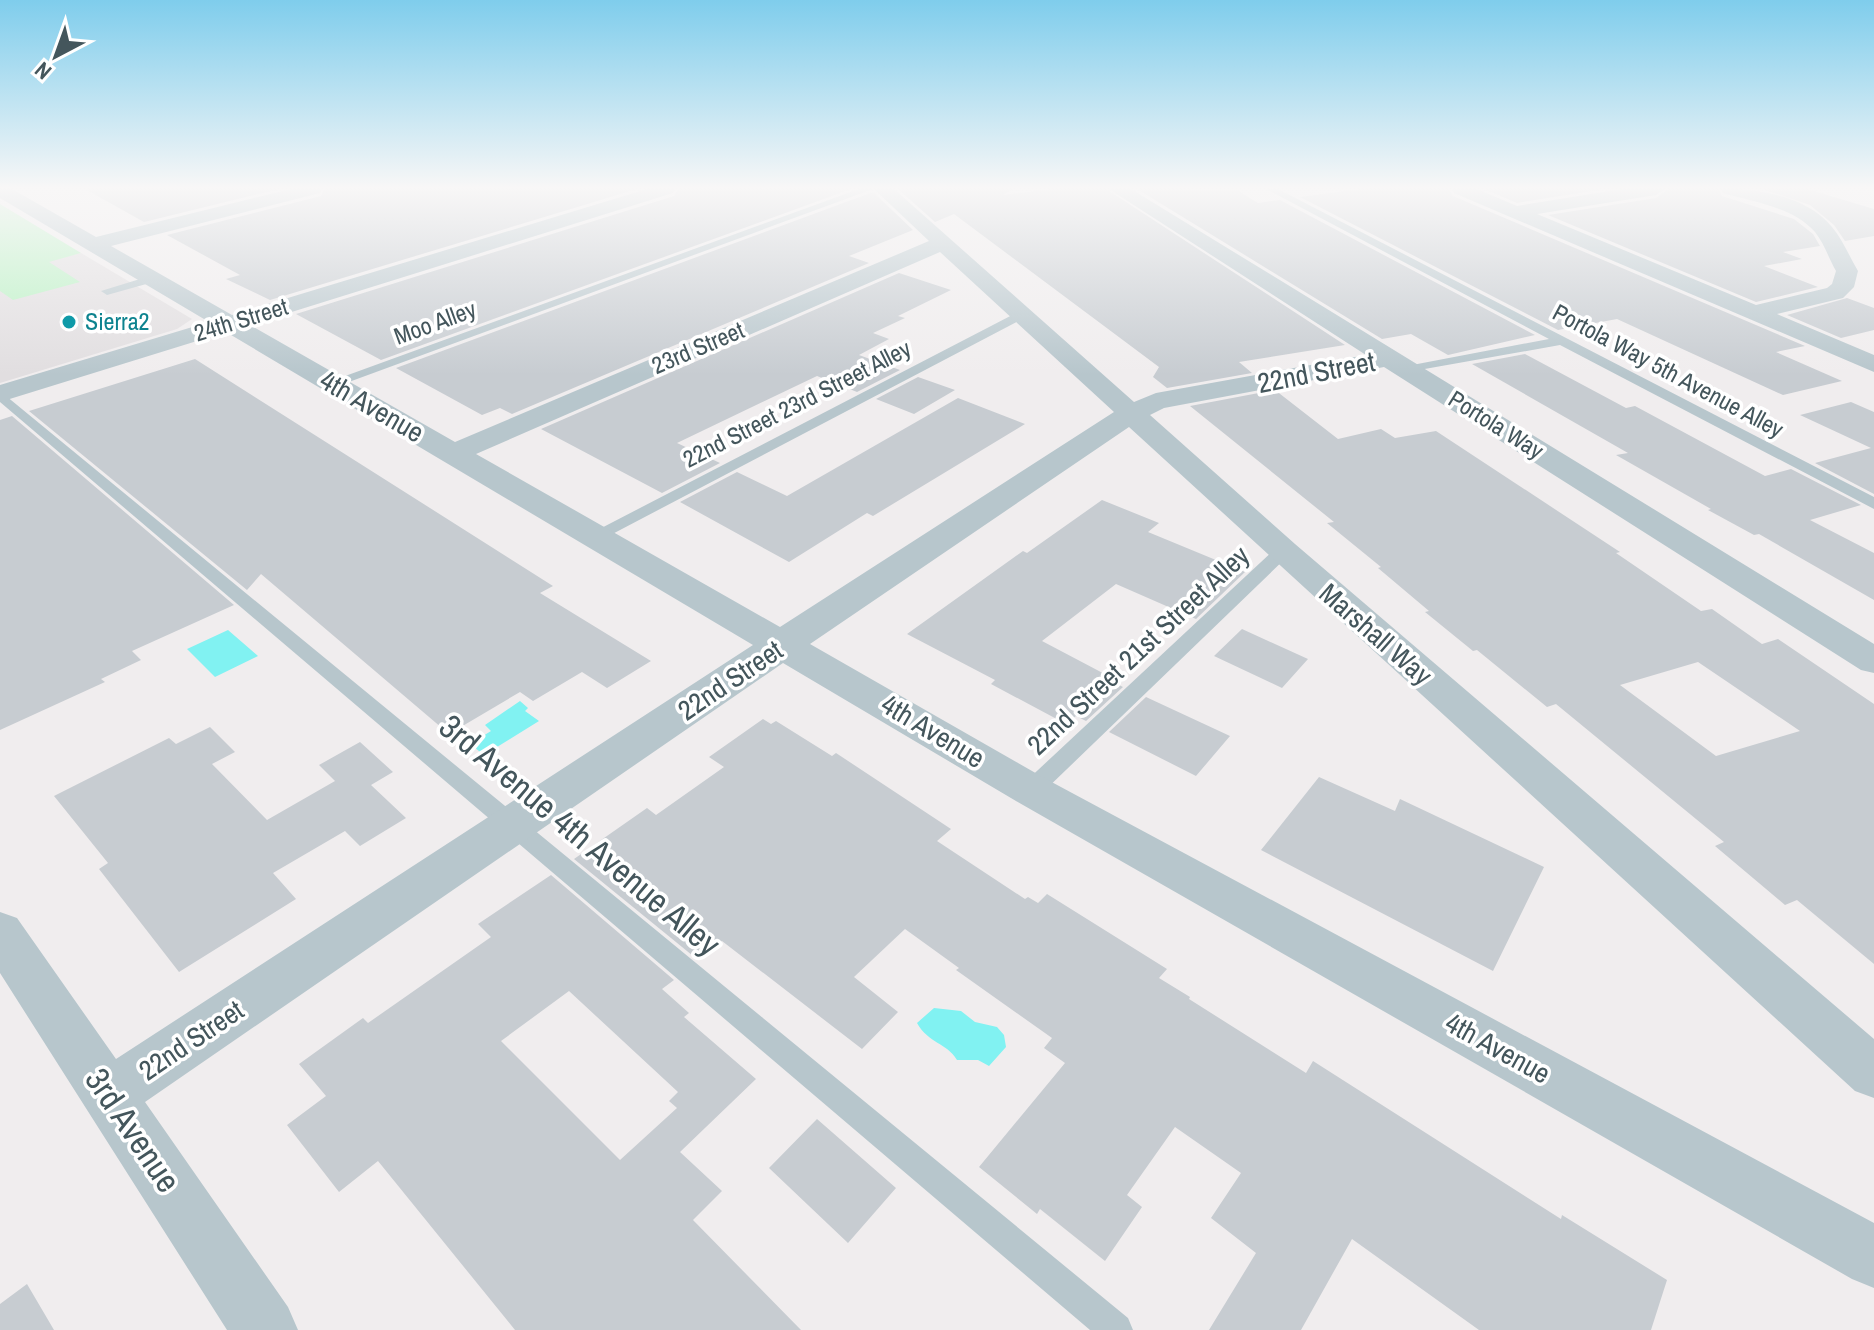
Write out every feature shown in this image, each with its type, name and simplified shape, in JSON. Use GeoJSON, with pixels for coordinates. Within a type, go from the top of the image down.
{"type":"FeatureCollection","features":[{"type":"Feature","properties":{"kind":"street","name":"4th Avenue"},"geometry":{"type":"LineString","coordinates":[[105,251],[785,644],[1031,790],[1874,1257]]}},
{"type":"Feature","properties":{"kind":"street","name":"24th Street"},"geometry":{"type":"LineString","coordinates":[[0,394],[464,251]]}},
{"type":"Feature","properties":{"kind":"street","name":"23rd Street"},"geometry":{"type":"LineString","coordinates":[[454,453],[924,251]]}},
{"type":"Feature","properties":{"kind":"street","name":"Marshall Way"},"geometry":{"type":"LineString","coordinates":[[952,251],[1283,551],[1874,1073]]}},
{"type":"Feature","properties":{"kind":"street","name":"Portola Way"},"geometry":{"type":"LineString","coordinates":[[1217,251],[1874,661]]}},
{"type":"Feature","properties":{"kind":"street"},"geometry":{"type":"LineString","coordinates":[[1607,251],[1874,364]]}},
{"type":"Feature","properties":{"kind":"street"},"geometry":{"type":"LineString","coordinates":[[1754,313],[1835,293],[1843,287],[1847,271],[1835,251]]}},
{"type":"Feature","properties":{"kind":"street","name":"22nd Street"},"geometry":{"type":"LineString","coordinates":[[110,1094],[1131,414],[1156,401],[1398,364]]}},
{"type":"Feature","properties":{"kind":"street","name":"3rd Avenue"},"geometry":{"type":"LineString","coordinates":[[0,932],[265,1330]]}},
{"type":"Feature","properties":{"kind":"lane","name":"Moo Alley"},"geometry":{"type":"LineString","coordinates":[[333,383],[697,251]]}},
{"type":"Feature","properties":{"kind":"lane","name":"Portola Way 5th Avenue Alley"},"geometry":{"type":"LineString","coordinates":[[1390,251],[1874,504]]}},
{"type":"Feature","properties":{"kind":"lane"},"geometry":{"type":"LineString","coordinates":[[107,291],[153,279]]}},
{"type":"Feature","properties":{"kind":"lane","name":"22nd Street 23rd Street Alley"},"geometry":{"type":"LineString","coordinates":[[595,536],[1022,314]]}},
{"type":"Feature","properties":{"kind":"lane"},"geometry":{"type":"LineString","coordinates":[[1398,364],[1562,341]]}},
{"type":"Feature","properties":{"kind":"lane","name":"3rd Avenue 4th Avenue Alley"},"geometry":{"type":"LineString","coordinates":[[0,394],[1116,1330]]}},
{"type":"Feature","properties":{"kind":"lane","name":"22nd Street 21st Street Alley"},"geometry":{"type":"LineString","coordinates":[[1031,790],[1283,551]]}},
{"type":"Feature","properties":{"kind":"shaded area"},"geometry":{"type":"Polygon","coordinates":[[[81,253],[192,319],[177,329],[0,383],[0,273],[81,253]]]}},
{"type":"Feature","properties":{"kind":"green space"},"geometry":{"type":"Polygon","coordinates":[[[0,251],[81,253],[49,262],[80,282],[13,300],[0,291],[0,251]]]}},
{"type":"Feature","properties":{"kind":"water"},"geometry":{"type":"Polygon","coordinates":[[[228,630],[258,656],[215,677],[187,649],[228,630]]]}},
{"type":"Feature","properties":{"kind":"water"},"geometry":{"type":"Polygon","coordinates":[[[520,701],[528,708],[525,711],[539,721],[484,755],[470,744],[491,731],[485,725],[520,701]]]}},
{"type":"Feature","properties":{"kind":"water"},"geometry":{"type":"Polygon","coordinates":[[[934,1008],[961,1011],[975,1022],[997,1027],[1004,1035],[1006,1047],[989,1066],[978,1060],[957,1060],[917,1023],[934,1008]]]}},
{"type":"Feature","properties":{"kind":"building"},"geometry":{"type":"Polygon","coordinates":[[[196,251],[432,251],[270,300],[226,279],[240,275],[196,251]]]}},
{"type":"Feature","properties":{"kind":"building"},"geometry":{"type":"Polygon","coordinates":[[[498,251],[680,251],[381,360],[296,314],[498,251]]]}},
{"type":"Feature","properties":{"kind":"building"},"geometry":{"type":"Polygon","coordinates":[[[713,251],[861,251],[849,256],[869,263],[512,414],[500,408],[482,415],[396,368],[713,251]]]}},
{"type":"Feature","properties":{"kind":"building"},"geometry":{"type":"Polygon","coordinates":[[[1004,251],[1201,251],[1345,345],[1239,362],[1252,373],[1167,388],[1153,377],[1159,367],[1004,251]]]}},
{"type":"Feature","properties":{"kind":"building"},"geometry":{"type":"Polygon","coordinates":[[[1238,251],[1376,251],[1535,335],[1448,355],[1411,334],[1382,339],[1238,251]]]}},
{"type":"Feature","properties":{"kind":"building"},"geometry":{"type":"Polygon","coordinates":[[[1405,251],[1582,251],[1805,346],[1776,352],[1842,381],[1783,395],[1617,319],[1558,330],[1405,251]]]}},
{"type":"Feature","properties":{"kind":"building"},"geometry":{"type":"Polygon","coordinates":[[[1634,251],[1789,251],[1783,252],[1802,259],[1764,266],[1818,287],[1756,302],[1634,251]]]}},
{"type":"Feature","properties":{"kind":"building"},"geometry":{"type":"Polygon","coordinates":[[[899,273],[951,290],[898,316],[905,318],[873,333],[889,339],[859,355],[900,370],[857,392],[817,376],[677,443],[720,463],[662,493],[541,429],[899,273]]]}},
{"type":"Feature","properties":{"kind":"building"},"geometry":{"type":"Polygon","coordinates":[[[1847,298],[1874,308],[1874,330],[1841,338],[1787,315],[1847,298]]]}},
{"type":"Feature","properties":{"kind":"building"},"geometry":{"type":"Polygon","coordinates":[[[1525,354],[1626,408],[1635,406],[1765,476],[1791,469],[1861,505],[1810,520],[1874,553],[1874,600],[1759,534],[1754,535],[1708,510],[1711,509],[1616,455],[1628,453],[1472,364],[1525,354]]]}},
{"type":"Feature","properties":{"kind":"building"},"geometry":{"type":"Polygon","coordinates":[[[195,359],[553,586],[540,593],[651,661],[607,688],[582,672],[533,701],[520,692],[449,734],[261,574],[247,590],[29,411],[195,359]]]}},
{"type":"Feature","properties":{"kind":"building"},"geometry":{"type":"Polygon","coordinates":[[[918,377],[955,390],[914,414],[876,399],[918,377]]]}},
{"type":"Feature","properties":{"kind":"building"},"geometry":{"type":"Polygon","coordinates":[[[1275,390],[1338,439],[1381,429],[1395,438],[1436,431],[1620,552],[1616,553],[1701,611],[1712,609],[1762,644],[1778,639],[1874,704],[1874,964],[1797,900],[1785,905],[1715,846],[1724,842],[1556,704],[1547,707],[1425,612],[1429,611],[1327,523],[1334,522],[1190,406],[1275,390]],[[1698,662],[1620,685],[1716,756],[1800,731],[1698,662]]]}},
{"type":"Feature","properties":{"kind":"building"},"geometry":{"type":"Polygon","coordinates":[[[958,398],[1025,424],[873,516],[867,513],[789,562],[680,502],[737,472],[787,496],[958,398]]]}},
{"type":"Feature","properties":{"kind":"building"},"geometry":{"type":"Polygon","coordinates":[[[1851,402],[1874,412],[1874,494],[1815,463],[1871,448],[1800,415],[1851,402]]]}},
{"type":"Feature","properties":{"kind":"building"},"geometry":{"type":"Polygon","coordinates":[[[12,416],[234,605],[132,651],[141,660],[101,679],[105,682],[0,730],[0,420],[12,416]]]}},
{"type":"Feature","properties":{"kind":"building"},"geometry":{"type":"Polygon","coordinates":[[[1102,500],[1159,523],[1148,532],[1245,572],[1196,619],[1116,584],[1042,641],[1116,680],[1113,682],[1123,687],[1086,721],[1076,716],[1066,724],[991,684],[995,680],[907,634],[1023,551],[1027,553],[1102,500]]]}},
{"type":"Feature","properties":{"kind":"building"},"geometry":{"type":"Polygon","coordinates":[[[1242,629],[1308,659],[1282,688],[1214,656],[1242,629]]]}},
{"type":"Feature","properties":{"kind":"building"},"geometry":{"type":"Polygon","coordinates":[[[1146,697],[1230,736],[1196,776],[1109,732],[1146,697]]]}},
{"type":"Feature","properties":{"kind":"building"},"geometry":{"type":"Polygon","coordinates":[[[763,719],[771,724],[776,721],[832,756],[836,753],[951,829],[937,841],[1025,899],[1028,897],[1038,903],[1047,894],[1167,969],[1159,978],[1306,1073],[1313,1061],[1561,1219],[1562,1215],[1667,1280],[1651,1330],[1479,1330],[1352,1239],[1301,1330],[1209,1330],[1256,1253],[1211,1218],[1241,1173],[1175,1127],[1127,1195],[1142,1207],[1105,1261],[1040,1209],[1037,1214],[979,1167],[1065,1063],[1044,1048],[1052,1038],[956,970],[959,968],[905,929],[854,977],[898,1012],[862,1049],[722,941],[698,960],[574,859],[647,808],[656,815],[724,767],[709,757],[763,719]]]}},
{"type":"Feature","properties":{"kind":"building"},"geometry":{"type":"Polygon","coordinates":[[[210,727],[235,752],[212,764],[267,820],[335,781],[319,765],[360,742],[393,772],[371,785],[406,818],[360,846],[345,831],[273,873],[296,899],[179,972],[99,869],[108,863],[54,796],[169,738],[176,744],[210,727]]]}},
{"type":"Feature","properties":{"kind":"building"},"geometry":{"type":"Polygon","coordinates":[[[1319,777],[1395,811],[1400,799],[1544,867],[1493,971],[1261,850],[1319,777]]]}},
{"type":"Feature","properties":{"kind":"building"},"geometry":{"type":"Polygon","coordinates":[[[551,875],[674,980],[662,989],[689,1013],[684,1017],[756,1079],[680,1152],[722,1191],[693,1220],[801,1330],[515,1330],[378,1161],[339,1192],[287,1125],[326,1096],[299,1064],[363,1018],[368,1023],[491,937],[478,924],[551,875]],[[569,991],[501,1041],[620,1160],[677,1108],[669,1101],[678,1092],[569,991]]]}},
{"type":"Feature","properties":{"kind":"building"},"geometry":{"type":"Polygon","coordinates":[[[817,1119],[896,1188],[848,1243],[769,1168],[817,1119]]]}},
{"type":"Feature","properties":{"kind":"building"},"geometry":{"type":"Polygon","coordinates":[[[27,1284],[54,1330],[0,1330],[0,1304],[27,1284]]]}},
{"type":"Feature","properties":{"kind":"place","name":"Sierra2"},"geometry":{"type":"Point","coordinates":[69,322]}}]}
